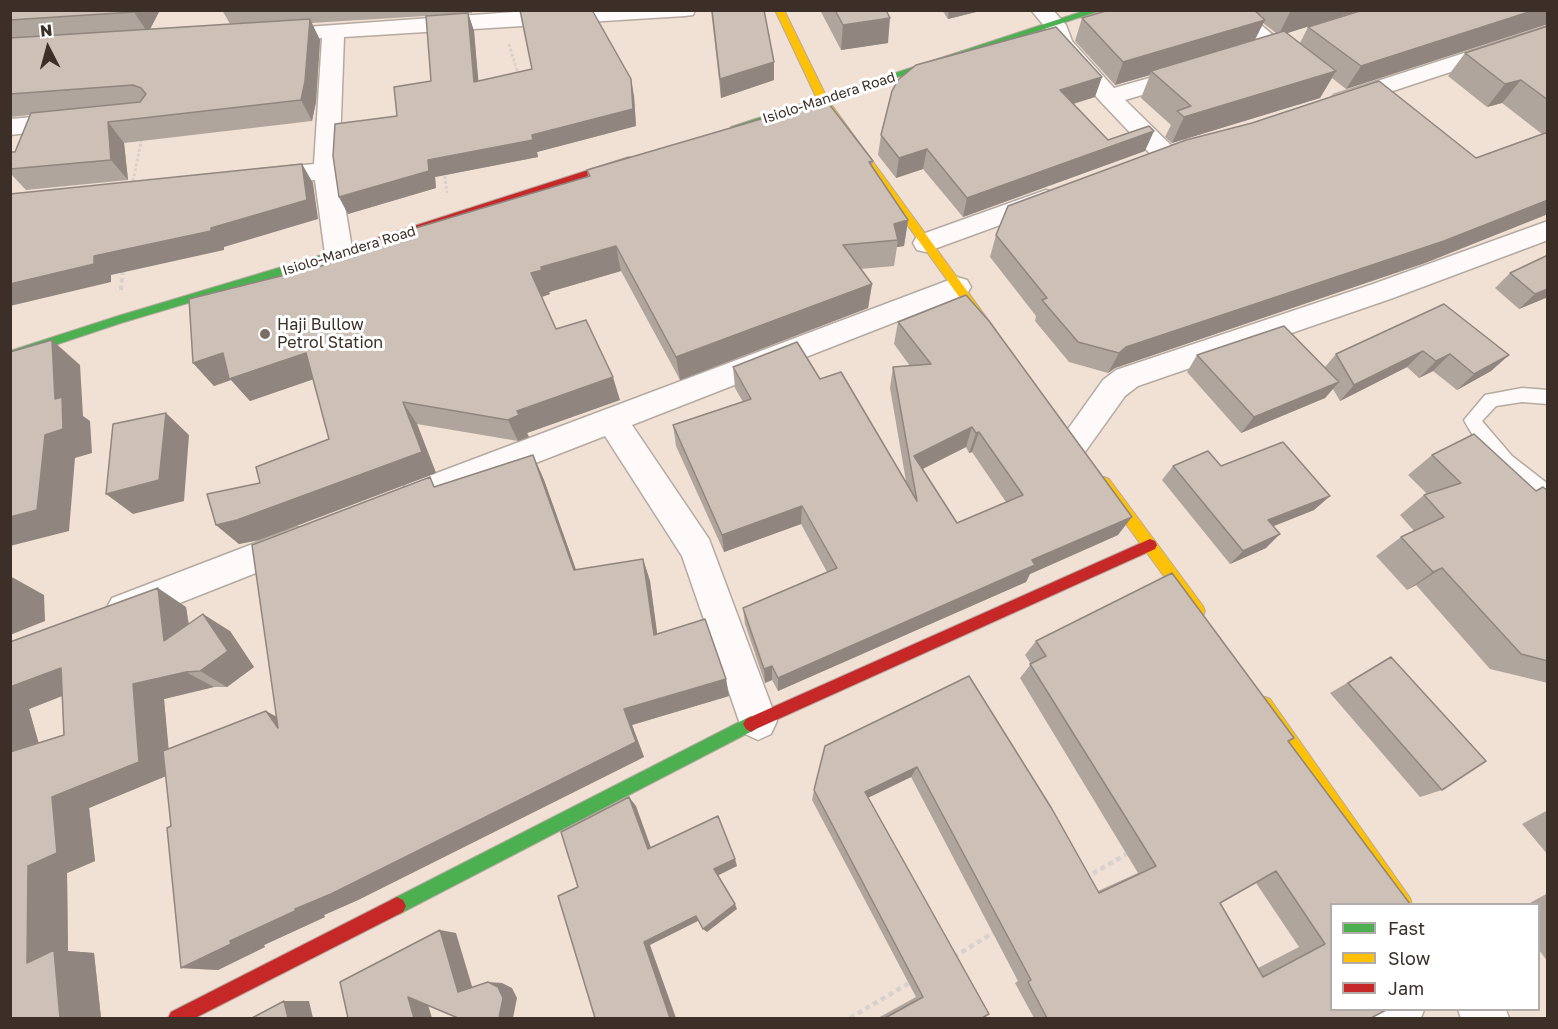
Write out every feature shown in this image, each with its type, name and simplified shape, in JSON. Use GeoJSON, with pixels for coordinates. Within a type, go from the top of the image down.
{"type":"FeatureCollection","features":[{"type":"Feature","properties":{"kind":"main road"},"geometry":{"type":"LineString","coordinates":[[779,10],[823,101],[998,342]]}},
{"type":"Feature","properties":{"kind":"main road","name":"Isiolo-Mandera Road"},"geometry":{"type":"LineString","coordinates":[[721,132],[823,101],[1048,18],[1098,10]]}},
{"type":"Feature","properties":{"kind":"main road","name":"Isiolo-Mandera Road"},"geometry":{"type":"LineString","coordinates":[[10,356],[118,320],[450,221],[550,184],[641,156]]}},
{"type":"Feature","properties":{"kind":"main road"},"geometry":{"type":"LineString","coordinates":[[1095,471],[1204,620]]}},
{"type":"Feature","properties":{"kind":"main road"},"geometry":{"type":"LineString","coordinates":[[177,1018],[758,721],[1150,545]]}},
{"type":"Feature","properties":{"kind":"main road"},"geometry":{"type":"LineString","coordinates":[[1258,695],[1403,903]]}},
{"type":"Feature","properties":{"kind":"street"},"geometry":{"type":"LineString","coordinates":[[248,37],[502,19],[685,10]]}},
{"type":"Feature","properties":{"kind":"street"},"geometry":{"type":"LineString","coordinates":[[1229,10],[1277,47],[1324,92],[1543,27]]}},
{"type":"Feature","properties":{"kind":"street"},"geometry":{"type":"LineString","coordinates":[[1048,18],[1061,43],[1166,156]]}},
{"type":"Feature","properties":{"kind":"street"},"geometry":{"type":"LineString","coordinates":[[333,32],[326,171],[339,254]]}},
{"type":"Feature","properties":{"kind":"street"},"geometry":{"type":"LineString","coordinates":[[1254,54],[1299,40]]}},
{"type":"Feature","properties":{"kind":"street"},"geometry":{"type":"LineString","coordinates":[[1109,97],[1210,67]]}},
{"type":"Feature","properties":{"kind":"street"},"geometry":{"type":"LineString","coordinates":[[10,127],[90,120]]}},
{"type":"Feature","properties":{"kind":"street"},"geometry":{"type":"LineString","coordinates":[[239,179],[326,171]]}},
{"type":"Feature","properties":{"kind":"street"},"geometry":{"type":"LineString","coordinates":[[926,243],[1068,191]]}},
{"type":"Feature","properties":{"kind":"street"},"geometry":{"type":"LineString","coordinates":[[1074,443],[1114,388],[1127,378],[1383,291],[1548,230]]}},
{"type":"Feature","properties":{"kind":"street"},"geometry":{"type":"LineString","coordinates":[[389,506],[957,287]]}},
{"type":"Feature","properties":{"kind":"street"},"geometry":{"type":"LineString","coordinates":[[611,420],[697,550],[758,721]]}},
{"type":"Feature","properties":{"kind":"street"},"geometry":{"type":"LineString","coordinates":[[100,619],[322,532]]}},
{"type":"Feature","properties":{"kind":"lane"},"geometry":{"type":"LineString","coordinates":[[1548,397],[1522,395],[1491,400],[1472,420],[1486,441],[1512,469],[1548,494]]}},
{"type":"Feature","properties":{"kind":"path"},"geometry":{"type":"LineString","coordinates":[[502,19],[521,85]]}},
{"type":"Feature","properties":{"kind":"path"},"geometry":{"type":"LineString","coordinates":[[131,189],[142,137]]}},
{"type":"Feature","properties":{"kind":"path"},"geometry":{"type":"LineString","coordinates":[[444,163],[450,221]]}},
{"type":"Feature","properties":{"kind":"path"},"geometry":{"type":"LineString","coordinates":[[118,320],[124,261]]}},
{"type":"Feature","properties":{"kind":"path"},"geometry":{"type":"LineString","coordinates":[[1075,885],[1136,848]]}},
{"type":"Feature","properties":{"kind":"path"},"geometry":{"type":"LineString","coordinates":[[952,958],[1003,927]]}},
{"type":"Feature","properties":{"kind":"path"},"geometry":{"type":"LineString","coordinates":[[850,1018],[921,976]]}},
{"type":"Feature","properties":{"kind":"building"},"geometry":{"type":"Polygon","coordinates":[[[10,10],[135,10],[134,12],[10,20],[10,10]]]}},
{"type":"Feature","properties":{"kind":"building"},"geometry":{"type":"Polygon","coordinates":[[[520,10],[592,10],[631,79],[633,109],[532,135],[533,140],[428,160],[429,171],[339,197],[333,156],[335,124],[397,116],[394,87],[431,81],[426,16],[468,13],[474,82],[532,69],[520,10]]]}},
{"type":"Feature","properties":{"kind":"building"},"geometry":{"type":"Polygon","coordinates":[[[712,10],[764,10],[774,62],[720,79],[712,10]]]}},
{"type":"Feature","properties":{"kind":"building"},"geometry":{"type":"Polygon","coordinates":[[[835,10],[886,10],[890,18],[843,25],[835,10]]]}},
{"type":"Feature","properties":{"kind":"building"},"geometry":{"type":"Polygon","coordinates":[[[1109,10],[1254,10],[1265,20],[1123,62],[1082,18],[1109,10]]]}},
{"type":"Feature","properties":{"kind":"building"},"geometry":{"type":"Polygon","coordinates":[[[1363,10],[1535,10],[1361,66],[1308,27],[1363,10]]]}},
{"type":"Feature","properties":{"kind":"building"},"geometry":{"type":"Polygon","coordinates":[[[310,19],[305,81],[301,100],[108,122],[111,160],[10,169],[10,152],[15,152],[31,113],[140,102],[146,94],[141,88],[133,85],[10,94],[10,38],[310,19]]]}},
{"type":"Feature","properties":{"kind":"building"},"geometry":{"type":"Polygon","coordinates":[[[1548,26],[1548,100],[1521,80],[1505,84],[1465,53],[1548,26]]]}},
{"type":"Feature","properties":{"kind":"building"},"geometry":{"type":"Polygon","coordinates":[[[1056,27],[1102,77],[1060,90],[1108,140],[1149,126],[1154,131],[967,198],[927,149],[899,158],[881,135],[892,91],[898,80],[916,65],[1056,27]]]}},
{"type":"Feature","properties":{"kind":"building"},"geometry":{"type":"Polygon","coordinates":[[[1284,31],[1336,71],[1184,117],[1177,111],[1191,106],[1151,71],[1284,31]]]}},
{"type":"Feature","properties":{"kind":"building"},"geometry":{"type":"Polygon","coordinates":[[[1379,81],[1476,158],[1548,132],[1548,200],[1444,241],[1126,347],[1119,353],[1078,342],[1042,300],[1047,298],[996,235],[1008,206],[1186,140],[1252,123],[1379,81]]]}},
{"type":"Feature","properties":{"kind":"building"},"geometry":{"type":"Polygon","coordinates":[[[826,100],[873,161],[869,162],[908,220],[894,224],[898,240],[843,245],[872,284],[676,357],[616,246],[541,267],[542,270],[531,273],[556,329],[586,320],[613,377],[517,411],[519,415],[508,420],[403,402],[422,452],[237,520],[216,525],[207,494],[260,483],[256,467],[329,439],[306,353],[229,379],[223,353],[193,363],[189,299],[325,265],[324,260],[401,239],[399,233],[590,176],[587,170],[826,100]]]}},
{"type":"Feature","properties":{"kind":"building"},"geometry":{"type":"Polygon","coordinates":[[[302,164],[307,200],[211,228],[211,231],[94,256],[94,264],[10,284],[10,194],[302,164]]]}},
{"type":"Feature","properties":{"kind":"building"},"geometry":{"type":"Polygon","coordinates":[[[1548,255],[1548,289],[1535,294],[1510,273],[1548,255]]]}},
{"type":"Feature","properties":{"kind":"building"},"geometry":{"type":"Polygon","coordinates":[[[966,295],[989,321],[1132,517],[1032,560],[1035,565],[778,678],[772,666],[764,669],[743,608],[837,568],[802,506],[722,535],[673,425],[751,399],[733,367],[797,342],[820,379],[841,372],[917,501],[893,367],[931,364],[898,322],[966,295]],[[972,427],[914,456],[957,523],[1023,495],[979,432],[976,433],[972,427]]]}},
{"type":"Feature","properties":{"kind":"building"},"geometry":{"type":"Polygon","coordinates":[[[1444,304],[1509,355],[1474,374],[1450,354],[1436,361],[1423,351],[1354,385],[1336,354],[1444,304]]]}},
{"type":"Feature","properties":{"kind":"building"},"geometry":{"type":"Polygon","coordinates":[[[1284,326],[1339,382],[1254,417],[1197,355],[1284,326]]]}},
{"type":"Feature","properties":{"kind":"building"},"geometry":{"type":"Polygon","coordinates":[[[52,340],[55,399],[62,397],[63,429],[45,435],[37,510],[10,517],[10,352],[52,340]]]}},
{"type":"Feature","properties":{"kind":"building"},"geometry":{"type":"Polygon","coordinates":[[[166,413],[159,480],[106,494],[113,424],[166,413]]]}},
{"type":"Feature","properties":{"kind":"building"},"geometry":{"type":"Polygon","coordinates":[[[1474,434],[1536,491],[1543,487],[1548,491],[1548,661],[1521,654],[1442,568],[1433,572],[1401,537],[1444,517],[1424,495],[1461,483],[1432,455],[1474,434]]]}},
{"type":"Feature","properties":{"kind":"building"},"geometry":{"type":"Polygon","coordinates":[[[1283,442],[1330,496],[1268,520],[1280,534],[1243,551],[1173,466],[1208,451],[1221,466],[1283,442]]]}},
{"type":"Feature","properties":{"kind":"building"},"geometry":{"type":"Polygon","coordinates":[[[533,455],[574,570],[643,559],[654,635],[705,619],[726,679],[624,709],[636,742],[331,894],[230,941],[231,944],[181,968],[167,828],[171,826],[163,751],[266,711],[278,728],[252,545],[430,477],[434,487],[533,455]]]}},
{"type":"Feature","properties":{"kind":"building"},"geometry":{"type":"Polygon","coordinates":[[[1172,573],[1294,738],[1288,741],[1409,903],[1330,903],[1330,1011],[1384,1011],[1371,1018],[1047,1018],[1028,982],[1031,980],[917,767],[865,792],[989,1014],[982,1018],[885,1018],[923,997],[814,790],[825,746],[969,676],[1052,809],[1099,893],[1156,866],[1030,664],[1046,656],[1036,641],[1172,573]],[[1276,871],[1220,903],[1263,977],[1325,944],[1276,871]]]}},
{"type":"Feature","properties":{"kind":"building"},"geometry":{"type":"Polygon","coordinates":[[[158,588],[164,641],[203,614],[228,651],[200,671],[133,684],[139,762],[52,797],[57,853],[28,866],[27,963],[54,950],[60,1018],[10,1018],[10,752],[64,735],[61,668],[10,687],[10,642],[158,588]]]}},
{"type":"Feature","properties":{"kind":"building"},"geometry":{"type":"Polygon","coordinates":[[[1391,657],[1486,761],[1442,790],[1348,683],[1391,657]]]}},
{"type":"Feature","properties":{"kind":"building"},"geometry":{"type":"Polygon","coordinates":[[[629,797],[648,849],[718,816],[735,859],[714,869],[735,904],[703,929],[696,916],[644,942],[670,1018],[595,1018],[558,896],[578,887],[561,832],[629,797]]]}},
{"type":"Feature","properties":{"kind":"building"},"geometry":{"type":"Polygon","coordinates":[[[440,930],[458,992],[488,982],[498,987],[503,998],[499,1018],[458,1018],[408,997],[414,1018],[348,1018],[340,982],[440,930]]]}},
{"type":"Feature","properties":{"kind":"building"},"geometry":{"type":"Polygon","coordinates":[[[284,1001],[288,1018],[252,1018],[284,1001]]]}},
{"type":"Feature","properties":{"kind":"traffic: fast"},"geometry":{"type":"LineString","coordinates":[[736,127],[1098,10]]}},
{"type":"Feature","properties":{"kind":"traffic: fast"},"geometry":{"type":"LineString","coordinates":[[10,356],[118,320],[365,246]]}},
{"type":"Feature","properties":{"kind":"traffic: fast"},"geometry":{"type":"LineString","coordinates":[[397,906],[751,724]]}},
{"type":"Feature","properties":{"kind":"traffic: slow"},"geometry":{"type":"LineString","coordinates":[[779,10],[823,101],[990,331]]}},
{"type":"Feature","properties":{"kind":"traffic: slow"},"geometry":{"type":"LineString","coordinates":[[1104,483],[1198,611]]}},
{"type":"Feature","properties":{"kind":"traffic: slow"},"geometry":{"type":"LineString","coordinates":[[1265,704],[1403,903]]}},
{"type":"Feature","properties":{"kind":"traffic: jam"},"geometry":{"type":"LineString","coordinates":[[365,246],[629,160]]}},
{"type":"Feature","properties":{"kind":"traffic: jam"},"geometry":{"type":"LineString","coordinates":[[751,724],[1150,545]]}},
{"type":"Feature","properties":{"kind":"traffic: jam"},"geometry":{"type":"LineString","coordinates":[[177,1018],[397,906]]}},
{"type":"Feature","properties":{"kind":"place","name":"Haji Bullow Petrol Station"},"geometry":{"type":"Point","coordinates":[265,334]}}]}
